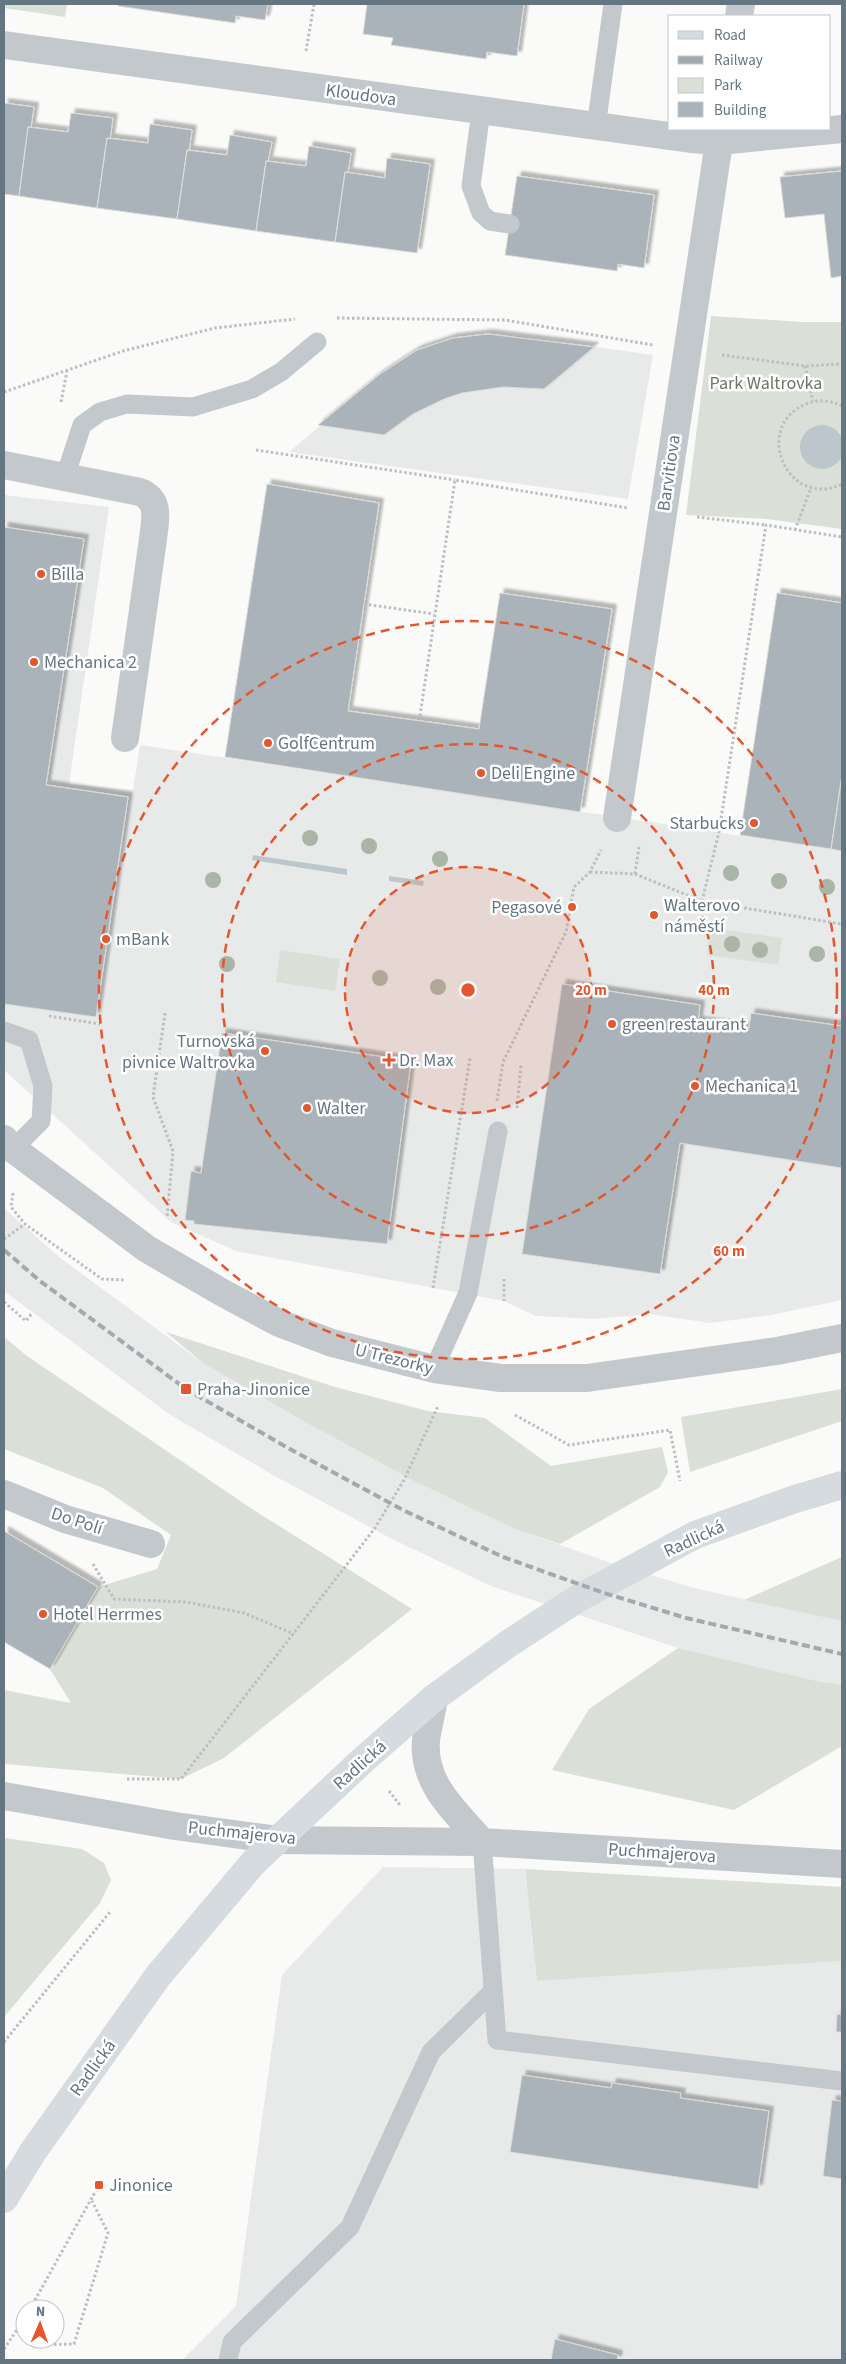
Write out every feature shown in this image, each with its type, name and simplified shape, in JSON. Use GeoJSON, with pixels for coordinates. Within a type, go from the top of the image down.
{"type":"FeatureCollection","features":[{"type":"Feature","properties":{"kind":"main road","name":"Radlická"},"geometry":{"type":"LineString","coordinates":[[4,2198],[34,2150],[158,1976],[253,1863],[438,1695],[508,1644],[577,1600],[696,1535],[792,1500],[842,1485]]}},
{"type":"Feature","properties":{"kind":"street","name":"Kloudova"},"geometry":{"type":"LineString","coordinates":[[4,45],[596,127],[720,135],[822,130]]}},
{"type":"Feature","properties":{"kind":"street","name":"Barvitiova"},"geometry":{"type":"LineString","coordinates":[[617,818],[720,135]]}},
{"type":"Feature","properties":{"kind":"street"},"geometry":{"type":"LineString","coordinates":[[4,465],[140,492],[148,495],[155,507],[153,539],[125,738]]}},
{"type":"Feature","properties":{"kind":"street","name":"U Trezorky"},"geometry":{"type":"LineString","coordinates":[[8,1144],[147,1249],[231,1298],[279,1323],[332,1343],[434,1369],[501,1378],[587,1378],[777,1351],[842,1338]]}},
{"type":"Feature","properties":{"kind":"street","name":"Do Polí"},"geometry":{"type":"LineString","coordinates":[[4,1494],[65,1519],[151,1544]]}},
{"type":"Feature","properties":{"kind":"street"},"geometry":{"type":"LineString","coordinates":[[438,1695],[426,1741],[428,1768],[438,1792],[482,1842]]}},
{"type":"Feature","properties":{"kind":"street","name":"Puchmajerova"},"geometry":{"type":"LineString","coordinates":[[4,1796],[175,1826],[278,1840],[482,1842],[842,1864]]}},
{"type":"Feature","properties":{"kind":"lane"},"geometry":{"type":"LineString","coordinates":[[596,127],[613,4]]}},
{"type":"Feature","properties":{"kind":"lane"},"geometry":{"type":"LineString","coordinates":[[481,111],[471,186],[481,213],[490,221],[510,224]]}},
{"type":"Feature","properties":{"kind":"lane"},"geometry":{"type":"LineString","coordinates":[[65,477],[82,425],[100,412],[127,404],[193,406],[252,389],[281,372],[317,342]]}},
{"type":"Feature","properties":{"kind":"lane"},"geometry":{"type":"LineString","coordinates":[[4,1032],[29,1040],[43,1086],[41,1121],[8,1144]]}},
{"type":"Feature","properties":{"kind":"lane"},"geometry":{"type":"LineString","coordinates":[[434,1369],[468,1293],[498,1131]]}},
{"type":"Feature","properties":{"kind":"lane"},"geometry":{"type":"LineString","coordinates":[[482,1842],[497,2040],[842,2081]]}},
{"type":"Feature","properties":{"kind":"lane"},"geometry":{"type":"LineString","coordinates":[[228,2360],[232,2342],[297,2281],[350,2227],[431,2052],[493,1991]]}},
{"type":"Feature","properties":{"kind":"path"},"geometry":{"type":"LineString","coordinates":[[301,86],[314,4]]}},
{"type":"Feature","properties":{"kind":"path"},"geometry":{"type":"LineString","coordinates":[[716,354],[805,366],[842,364]]}},
{"type":"Feature","properties":{"kind":"path"},"geometry":{"type":"LineString","coordinates":[[805,366],[813,402]]}},
{"type":"Feature","properties":{"kind":"path"},"geometry":{"type":"LineString","coordinates":[[842,406],[825,400],[813,402],[790,414],[781,431],[778,450],[782,463],[789,474],[799,482],[811,488],[822,490],[842,484]]}},
{"type":"Feature","properties":{"kind":"path"},"geometry":{"type":"LineString","coordinates":[[256,450],[637,509]]}},
{"type":"Feature","properties":{"kind":"path"},"geometry":{"type":"LineString","coordinates":[[420,716],[455,480]]}},
{"type":"Feature","properties":{"kind":"path"},"geometry":{"type":"LineString","coordinates":[[794,530],[811,488]]}},
{"type":"Feature","properties":{"kind":"path"},"geometry":{"type":"LineString","coordinates":[[690,516],[842,537]]}},
{"type":"Feature","properties":{"kind":"path"},"geometry":{"type":"LineString","coordinates":[[702,902],[719,832],[766,525]]}},
{"type":"Feature","properties":{"kind":"path"},"geometry":{"type":"LineString","coordinates":[[364,604],[434,614]]}},
{"type":"Feature","properties":{"kind":"path"},"geometry":{"type":"LineString","coordinates":[[496,1108],[503,1062],[566,932],[574,887],[590,872],[617,818]]}},
{"type":"Feature","properties":{"kind":"path"},"geometry":{"type":"LineString","coordinates":[[590,872],[635,874],[702,902],[842,924]]}},
{"type":"Feature","properties":{"kind":"path"},"geometry":{"type":"LineString","coordinates":[[165,1014],[153,1097],[172,1151],[167,1218]]}},
{"type":"Feature","properties":{"kind":"path"},"geometry":{"type":"LineString","coordinates":[[77,1019],[100,1024]]}},
{"type":"Feature","properties":{"kind":"path"},"geometry":{"type":"LineString","coordinates":[[433,1288],[470,1058]]}},
{"type":"Feature","properties":{"kind":"path"},"geometry":{"type":"LineString","coordinates":[[13,1192],[11,1207],[24,1224],[102,1279],[126,1280]]}},
{"type":"Feature","properties":{"kind":"path"},"geometry":{"type":"LineString","coordinates":[[4,1238],[24,1224]]}},
{"type":"Feature","properties":{"kind":"path"},"geometry":{"type":"LineString","coordinates":[[4,1302],[26,1321],[32,1313]]}},
{"type":"Feature","properties":{"kind":"path"},"geometry":{"type":"LineString","coordinates":[[181,1779],[375,1528],[408,1473],[438,1405]]}},
{"type":"Feature","properties":{"kind":"path"},"geometry":{"type":"LineString","coordinates":[[508,1411],[570,1445],[670,1430],[680,1481]]}},
{"type":"Feature","properties":{"kind":"path"},"geometry":{"type":"LineString","coordinates":[[65,1519],[114,1599],[186,1602],[244,1613],[294,1634]]}},
{"type":"Feature","properties":{"kind":"path"},"geometry":{"type":"LineString","coordinates":[[390,1791],[400,1805]]}},
{"type":"Feature","properties":{"kind":"path"},"geometry":{"type":"LineString","coordinates":[[4,2042],[110,1912]]}},
{"type":"Feature","properties":{"kind":"path"},"geometry":{"type":"LineString","coordinates":[[36,2299],[92,2201],[99,2185]]}},
{"type":"Feature","properties":{"kind":"path"},"geometry":{"type":"LineString","coordinates":[[65,2344],[74,2344],[108,2233],[92,2201]]}},
{"type":"Feature","properties":{"kind":"path"},"geometry":{"type":"LineString","coordinates":[[4,2349],[15,2333]]}},
{"type":"Feature","properties":{"kind":"shaded area"},"geometry":{"type":"Polygon","coordinates":[[[466,335],[517,336],[653,355],[628,499],[289,452],[393,365],[433,344],[466,335]]]}},
{"type":"Feature","properties":{"kind":"shaded area"},"geometry":{"type":"Polygon","coordinates":[[[818,425],[826,425],[838,431],[844,447],[838,463],[826,469],[818,469],[806,463],[800,451],[800,443],[806,431],[818,425]]]}},
{"type":"Feature","properties":{"kind":"shaded area"},"geometry":{"type":"Polygon","coordinates":[[[4,495],[109,507],[69,784],[133,790],[140,745],[842,851],[842,1300],[771,1315],[710,1323],[649,1314],[594,1319],[536,1316],[504,1301],[236,1251],[171,1222],[4,1070],[4,495]]]}},
{"type":"Feature","properties":{"kind":"shaded area"},"geometry":{"type":"Polygon","coordinates":[[[253,855],[347,869],[347,875],[252,860],[253,855]]]}},
{"type":"Feature","properties":{"kind":"shaded area"},"geometry":{"type":"Polygon","coordinates":[[[389,876],[424,881],[423,886],[389,881],[389,876]]]}},
{"type":"Feature","properties":{"kind":"shaded area"},"geometry":{"type":"Polygon","coordinates":[[[4,1208],[59,1257],[203,1363],[303,1421],[418,1483],[515,1529],[614,1564],[694,1588],[842,1621],[842,1685],[817,1681],[678,1648],[491,1586],[390,1538],[273,1475],[169,1414],[4,1291],[4,1208]]]}},
{"type":"Feature","properties":{"kind":"shaded area"},"geometry":{"type":"Polygon","coordinates":[[[383,1867],[525,1869],[537,1981],[842,1961],[842,2360],[182,2360],[236,2306],[282,1975],[383,1867]]]}},
{"type":"Feature","properties":{"kind":"green space"},"geometry":{"type":"Polygon","coordinates":[[[4,4],[67,4],[65,17],[4,8],[4,4]]]}},
{"type":"Feature","properties":{"kind":"green space","name":"Park Waltrovka"},"geometry":{"type":"Polygon","coordinates":[[[711,316],[802,322],[842,322],[842,438],[838,431],[842,457],[842,529],[767,519],[686,515],[711,316]]]}},
{"type":"Feature","properties":{"kind":"green space"},"geometry":{"type":"Polygon","coordinates":[[[711,928],[782,938],[778,965],[707,955],[711,928]]]}},
{"type":"Feature","properties":{"kind":"green space"},"geometry":{"type":"Polygon","coordinates":[[[280,950],[340,959],[335,991],[276,982],[280,950]]]}},
{"type":"Feature","properties":{"kind":"green space"},"geometry":{"type":"Polygon","coordinates":[[[166,1332],[335,1387],[428,1411],[485,1418],[551,1466],[662,1447],[668,1472],[660,1487],[560,1544],[515,1529],[418,1483],[303,1421],[203,1363],[166,1332]]]}},
{"type":"Feature","properties":{"kind":"green space"},"geometry":{"type":"Polygon","coordinates":[[[4,1337],[27,1356],[255,1511],[412,1609],[224,1758],[181,1779],[4,1764],[4,1690],[71,1703],[50,1669],[98,1587],[157,1569],[171,1535],[103,1488],[4,1449],[4,1337]]]}},
{"type":"Feature","properties":{"kind":"green space"},"geometry":{"type":"Polygon","coordinates":[[[842,1389],[842,1421],[690,1472],[681,1417],[842,1389]]]}},
{"type":"Feature","properties":{"kind":"green space"},"geometry":{"type":"Polygon","coordinates":[[[842,1557],[842,1621],[744,1600],[842,1557]]]}},
{"type":"Feature","properties":{"kind":"green space"},"geometry":{"type":"Polygon","coordinates":[[[678,1648],[817,1681],[842,1685],[842,1746],[734,1810],[552,1770],[589,1709],[678,1648]]]}},
{"type":"Feature","properties":{"kind":"green space"},"geometry":{"type":"Polygon","coordinates":[[[4,1838],[82,1849],[104,1863],[111,1880],[100,1903],[4,2017],[4,1838]]]}},
{"type":"Feature","properties":{"kind":"green space"},"geometry":{"type":"Polygon","coordinates":[[[525,1869],[842,1887],[842,1961],[537,1981],[525,1869]]]}},
{"type":"Feature","properties":{"kind":"building"},"geometry":{"type":"Polygon","coordinates":[[[118,4],[268,4],[265,20],[236,16],[235,23],[118,6],[118,4]]]}},
{"type":"Feature","properties":{"kind":"building"},"geometry":{"type":"Polygon","coordinates":[[[367,4],[524,4],[517,56],[487,52],[486,59],[391,45],[393,38],[363,34],[367,4]]]}},
{"type":"Feature","properties":{"kind":"building"},"geometry":{"type":"Polygon","coordinates":[[[4,103],[34,107],[31,127],[28,127],[19,196],[4,194],[4,103]]]}},
{"type":"Feature","properties":{"kind":"building"},"geometry":{"type":"Polygon","coordinates":[[[71,113],[113,118],[110,139],[107,138],[97,208],[19,196],[28,127],[68,132],[71,113]]]}},
{"type":"Feature","properties":{"kind":"building"},"geometry":{"type":"Polygon","coordinates":[[[150,124],[192,130],[189,150],[187,150],[177,219],[97,208],[107,138],[148,143],[150,124]]]}},
{"type":"Feature","properties":{"kind":"building"},"geometry":{"type":"Polygon","coordinates":[[[230,135],[272,142],[268,161],[266,161],[256,231],[177,219],[187,150],[227,155],[230,135]]]}},
{"type":"Feature","properties":{"kind":"building"},"geometry":{"type":"Polygon","coordinates":[[[309,146],[351,153],[348,172],[345,172],[335,242],[256,231],[266,161],[306,166],[309,146]]]}},
{"type":"Feature","properties":{"kind":"building"},"geometry":{"type":"Polygon","coordinates":[[[387,158],[430,164],[417,253],[335,242],[345,172],[385,178],[387,158]]]}},
{"type":"Feature","properties":{"kind":"building"},"geometry":{"type":"Polygon","coordinates":[[[842,171],[842,276],[831,278],[824,214],[785,218],[780,177],[842,171]]]}},
{"type":"Feature","properties":{"kind":"building"},"geometry":{"type":"Polygon","coordinates":[[[517,176],[654,195],[644,268],[618,264],[617,271],[505,255],[517,176]]]}},
{"type":"Feature","properties":{"kind":"building"},"geometry":{"type":"Polygon","coordinates":[[[488,334],[594,347],[544,389],[503,387],[462,393],[444,399],[413,414],[384,435],[318,425],[380,374],[417,350],[453,338],[488,334]]]}},
{"type":"Feature","properties":{"kind":"building"},"geometry":{"type":"Polygon","coordinates":[[[267,484],[379,503],[348,711],[479,729],[500,593],[612,609],[580,812],[225,757],[267,484]]]}},
{"type":"Feature","properties":{"kind":"building","name":"Mechanica 2"},"geometry":{"type":"Polygon","coordinates":[[[4,527],[84,539],[46,785],[128,797],[96,1017],[4,1004],[4,527]]]}},
{"type":"Feature","properties":{"kind":"building"},"geometry":{"type":"Polygon","coordinates":[[[777,593],[842,603],[842,775],[831,849],[740,835],[777,593]]]}},
{"type":"Feature","properties":{"kind":"building"},"geometry":{"type":"Polygon","coordinates":[[[842,775],[842,851],[831,849],[842,775]]]}},
{"type":"Feature","properties":{"kind":"building","name":"Mechanica 1"},"geometry":{"type":"Polygon","coordinates":[[[562,984],[700,1005],[698,1021],[749,1028],[751,1013],[842,1026],[842,1168],[680,1143],[660,1274],[522,1254],[562,984]]]}},
{"type":"Feature","properties":{"kind":"building","name":"Walter"},"geometry":{"type":"Polygon","coordinates":[[[222,1033],[411,1061],[387,1244],[194,1224],[194,1221],[185,1220],[191,1171],[201,1173],[222,1033]]]}},
{"type":"Feature","properties":{"kind":"building","name":"Hotel Herrmes"},"geometry":{"type":"Polygon","coordinates":[[[4,1531],[98,1587],[50,1669],[4,1642],[4,1531]]]}},
{"type":"Feature","properties":{"kind":"building"},"geometry":{"type":"Polygon","coordinates":[[[837,2014],[842,2015],[842,2032],[836,2032],[837,2014]]]}},
{"type":"Feature","properties":{"kind":"building"},"geometry":{"type":"Polygon","coordinates":[[[522,2075],[611,2088],[612,2083],[681,2093],[680,2098],[769,2111],[758,2189],[510,2152],[522,2075]]]}},
{"type":"Feature","properties":{"kind":"building"},"geometry":{"type":"Polygon","coordinates":[[[832,2100],[842,2101],[842,2179],[823,2176],[832,2100]]]}},
{"type":"Feature","properties":{"kind":"building"},"geometry":{"type":"Polygon","coordinates":[[[555,2339],[618,2355],[617,2360],[551,2360],[555,2339]]]}},
{"type":"Feature","properties":{"kind":"railway"},"geometry":{"type":"LineString","coordinates":[[4,1250],[40,1281],[186,1389],[288,1448],[405,1511],[503,1557],[604,1593],[686,1618],[842,1654]]}},
{"type":"Feature","properties":{"kind":"place","name":"Billa"},"geometry":{"type":"Point","coordinates":[41,574]}},
{"type":"Feature","properties":{"kind":"place","name":"Mechanica 2"},"geometry":{"type":"Point","coordinates":[34,662]}},
{"type":"Feature","properties":{"kind":"place","name":"GolfCentrum"},"geometry":{"type":"Point","coordinates":[268,743]}},
{"type":"Feature","properties":{"kind":"place","name":"Deli Engine"},"geometry":{"type":"Point","coordinates":[481,773]}},
{"type":"Feature","properties":{"kind":"place","name":"Starbucks"},"geometry":{"type":"Point","coordinates":[754,823]}},
{"type":"Feature","properties":{"kind":"place","name":"Pegasové"},"geometry":{"type":"Point","coordinates":[572,907]}},
{"type":"Feature","properties":{"kind":"place","name":"Walterovo náměstí"},"geometry":{"type":"Point","coordinates":[654,915]}},
{"type":"Feature","properties":{"kind":"place","name":"mBank"},"geometry":{"type":"Point","coordinates":[106,939]}},
{"type":"Feature","properties":{"kind":"place","name":"green restaurant"},"geometry":{"type":"Point","coordinates":[612,1024]}},
{"type":"Feature","properties":{"kind":"place","name":"Turnovská pivnice Waltrovka"},"geometry":{"type":"Point","coordinates":[265,1051]}},
{"type":"Feature","properties":{"kind":"place","name":"Dr. Max"},"geometry":{"type":"Point","coordinates":[389,1060]}},
{"type":"Feature","properties":{"kind":"place","name":"Mechanica 1"},"geometry":{"type":"Point","coordinates":[695,1086]}},
{"type":"Feature","properties":{"kind":"place","name":"Walter"},"geometry":{"type":"Point","coordinates":[307,1108]}},
{"type":"Feature","properties":{"kind":"place","name":"Praha-Jinonice"},"geometry":{"type":"Point","coordinates":[186,1389]}},
{"type":"Feature","properties":{"kind":"place","name":"Hotel Herrmes"},"geometry":{"type":"Point","coordinates":[43,1614]}},
{"type":"Feature","properties":{"kind":"place","name":"Jinonice"},"geometry":{"type":"Point","coordinates":[99,2185]}}]}
